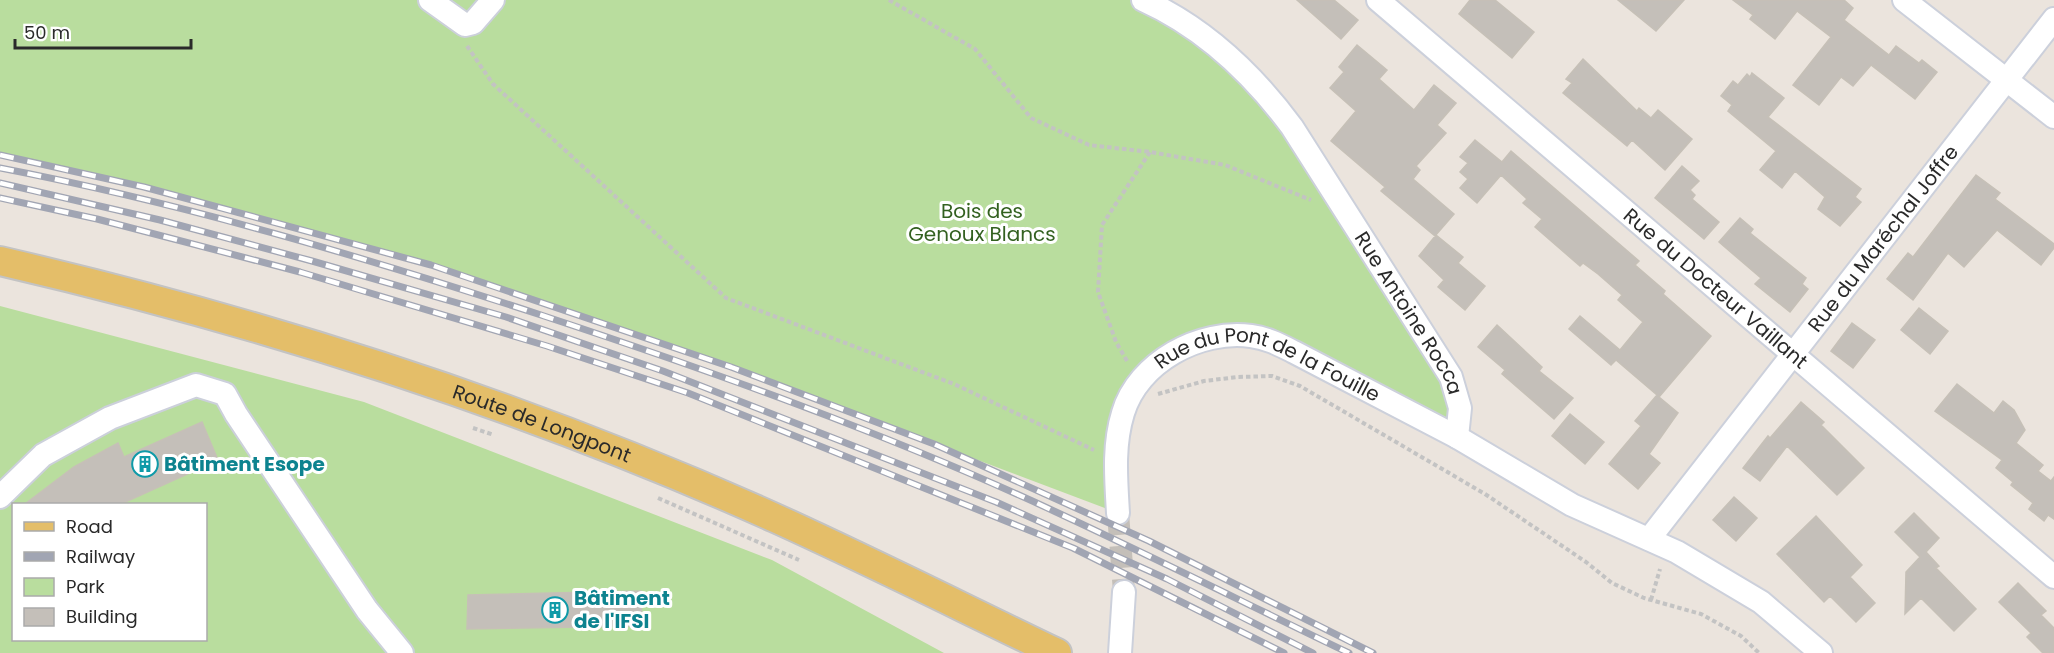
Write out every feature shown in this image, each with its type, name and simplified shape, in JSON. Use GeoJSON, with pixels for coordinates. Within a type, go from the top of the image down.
{"type":"FeatureCollection","features":[{"type":"Feature","properties":{"kind":"main road","name":"Route de Longpont"},"geometry":{"type":"LineString","coordinates":[[0,261],[211,315],[387,369],[584,439],[774,518],[1057,653]]}},
{"type":"Feature","properties":{"kind":"street"},"geometry":{"type":"LineString","coordinates":[[436,5],[465,25],[473,23],[493,0]]}},
{"type":"Feature","properties":{"kind":"street","name":"Rue Antoine Rocca"},"geometry":{"type":"LineString","coordinates":[[1143,0],[1202,34],[1249,75],[1292,127],[1451,377],[1460,408],[1457,437]]}},
{"type":"Feature","properties":{"kind":"street","name":"Rue du Docteur Vaillant"},"geometry":{"type":"LineString","coordinates":[[1378,0],[2054,577]]}},
{"type":"Feature","properties":{"kind":"street"},"geometry":{"type":"LineString","coordinates":[[1904,0],[2054,117]]}},
{"type":"Feature","properties":{"kind":"street","name":"Rue du Maréchal Joffre"},"geometry":{"type":"LineString","coordinates":[[1658,543],[1792,354],[2054,19]]}},
{"type":"Feature","properties":{"kind":"street","name":"Rue du Pont de la Fouille"},"geometry":{"type":"LineString","coordinates":[[1118,513],[1116,450],[1124,410],[1138,383],[1156,364],[1191,345],[1229,336],[1251,336],[1272,341],[1457,437]]}},
{"type":"Feature","properties":{"kind":"street"},"geometry":{"type":"LineString","coordinates":[[0,497],[43,455],[110,418],[196,385],[225,394],[367,610],[402,653]]}},
{"type":"Feature","properties":{"kind":"street"},"geometry":{"type":"LineString","coordinates":[[1457,437],[1572,505],[1658,543],[1761,602],[1821,653]]}},
{"type":"Feature","properties":{"kind":"street"},"geometry":{"type":"LineString","coordinates":[[1120,653],[1124,592]]}},
{"type":"Feature","properties":{"kind":"path"},"geometry":{"type":"LineString","coordinates":[[889,0],[975,49],[1031,118],[1089,145],[1150,152],[1225,165],[1304,199],[1339,200]]}},
{"type":"Feature","properties":{"kind":"path"},"geometry":{"type":"LineString","coordinates":[[436,5],[493,84],[726,298],[954,384],[1094,450],[1116,450]]}},
{"type":"Feature","properties":{"kind":"path"},"geometry":{"type":"LineString","coordinates":[[1150,152],[1102,225],[1098,292],[1116,342],[1138,383],[1152,395],[1204,381],[1238,377],[1272,376],[1300,386],[1485,494],[1586,562],[1612,583],[1651,600],[1701,614],[1741,636],[1759,653]]}},
{"type":"Feature","properties":{"kind":"path"},"geometry":{"type":"LineString","coordinates":[[464,424],[497,436]]}},
{"type":"Feature","properties":{"kind":"path"},"geometry":{"type":"LineString","coordinates":[[650,495],[801,561]]}},
{"type":"Feature","properties":{"kind":"path"},"geometry":{"type":"LineString","coordinates":[[1651,600],[1658,543]]}},
{"type":"Feature","properties":{"kind":"green space","name":"Bois des Genoux Blancs"},"geometry":{"type":"Polygon","coordinates":[[[0,0],[1143,0],[1249,74],[1451,377],[1457,437],[1294,352],[1208,339],[1131,394],[1118,513],[731,367],[431,265],[144,187],[0,155],[0,0]]]}},
{"type":"Feature","properties":{"kind":"green space"},"geometry":{"type":"Polygon","coordinates":[[[0,306],[364,402],[772,560],[944,653],[0,653],[0,306]]]}},
{"type":"Feature","properties":{"kind":"building"},"geometry":{"type":"Polygon","coordinates":[[[1297,0],[1334,0],[1358,20],[1341,39],[1297,0]]]}},
{"type":"Feature","properties":{"kind":"building"},"geometry":{"type":"Polygon","coordinates":[[[1470,0],[1495,0],[1534,32],[1512,58],[1459,14],[1470,0]]]}},
{"type":"Feature","properties":{"kind":"building"},"geometry":{"type":"Polygon","coordinates":[[[1618,0],[1684,0],[1656,31],[1618,0]]]}},
{"type":"Feature","properties":{"kind":"building"},"geometry":{"type":"Polygon","coordinates":[[[1733,0],[1844,0],[1853,8],[1844,20],[1889,55],[1896,46],[1919,63],[1922,60],[1937,72],[1915,99],[1871,65],[1853,86],[1841,77],[1819,105],[1793,85],[1831,37],[1797,11],[1775,39],[1750,19],[1753,15],[1733,0]]]}},
{"type":"Feature","properties":{"kind":"building"},"geometry":{"type":"Polygon","coordinates":[[[1357,45],[1387,70],[1379,79],[1414,110],[1434,85],[1456,103],[1437,125],[1446,133],[1416,166],[1420,170],[1413,179],[1454,214],[1435,236],[1381,191],[1385,187],[1331,141],[1356,111],[1330,88],[1344,72],[1339,67],[1357,45]]]}},
{"type":"Feature","properties":{"kind":"building"},"geometry":{"type":"Polygon","coordinates":[[[1583,59],[1637,111],[1639,108],[1651,118],[1658,110],[1692,139],[1665,170],[1632,140],[1627,146],[1563,93],[1572,83],[1566,79],[1583,59]]]}},
{"type":"Feature","properties":{"kind":"building"},"geometry":{"type":"Polygon","coordinates":[[[1752,73],[1784,98],[1768,117],[1861,189],[1855,197],[1861,202],[1840,226],[1818,209],[1825,197],[1795,171],[1782,188],[1760,170],[1776,151],[1728,111],[1732,105],[1721,96],[1733,81],[1738,85],[1747,74],[1750,77],[1752,73]]]}},
{"type":"Feature","properties":{"kind":"building"},"geometry":{"type":"Polygon","coordinates":[[[1475,140],[1502,162],[1511,151],[1639,261],[1635,265],[1665,291],[1663,294],[1711,336],[1659,397],[1678,413],[1649,454],[1660,463],[1638,489],[1609,464],[1641,426],[1635,421],[1657,395],[1616,360],[1611,365],[1569,329],[1580,316],[1620,350],[1643,322],[1618,300],[1622,295],[1583,263],[1580,266],[1535,227],[1542,219],[1523,203],[1527,199],[1501,175],[1477,203],[1460,188],[1468,179],[1460,172],[1468,163],[1460,157],[1475,140]]]}},
{"type":"Feature","properties":{"kind":"building"},"geometry":{"type":"Polygon","coordinates":[[[1682,166],[1699,181],[1690,190],[1695,195],[1692,199],[1719,222],[1704,239],[1655,198],[1682,166]]]}},
{"type":"Feature","properties":{"kind":"building"},"geometry":{"type":"Polygon","coordinates":[[[1976,175],[2000,193],[1995,199],[2054,244],[2054,248],[2041,265],[1997,230],[1964,267],[1948,253],[1913,300],[1887,279],[1908,253],[1913,257],[1976,175]]]}},
{"type":"Feature","properties":{"kind":"building"},"geometry":{"type":"Polygon","coordinates":[[[1740,218],[1753,229],[1750,233],[1806,278],[1802,284],[1808,289],[1790,312],[1755,284],[1761,278],[1719,242],[1740,218]]]}},
{"type":"Feature","properties":{"kind":"building"},"geometry":{"type":"Polygon","coordinates":[[[1436,235],[1463,257],[1458,263],[1485,286],[1465,310],[1438,287],[1444,280],[1419,256],[1436,235]]]}},
{"type":"Feature","properties":{"kind":"building"},"geometry":{"type":"Polygon","coordinates":[[[1919,308],[1948,331],[1930,354],[1901,330],[1919,308]]]}},
{"type":"Feature","properties":{"kind":"building"},"geometry":{"type":"Polygon","coordinates":[[[1852,323],[1875,340],[1853,368],[1831,351],[1852,323]]]}},
{"type":"Feature","properties":{"kind":"building"},"geometry":{"type":"Polygon","coordinates":[[[1497,325],[1542,367],[1539,371],[1573,398],[1554,419],[1502,374],[1505,370],[1478,347],[1497,325]]]}},
{"type":"Feature","properties":{"kind":"building"},"geometry":{"type":"Polygon","coordinates":[[[1957,384],[1994,413],[2003,401],[2014,410],[2025,430],[2016,443],[2043,465],[2038,471],[2051,481],[2054,477],[2054,519],[2048,515],[2044,521],[2029,509],[2033,503],[2011,485],[2013,482],[1996,468],[2002,460],[1935,411],[1957,384]]]}},
{"type":"Feature","properties":{"kind":"building"},"geometry":{"type":"Polygon","coordinates":[[[1801,402],[1824,422],[1821,425],[1864,468],[1837,495],[1787,446],[1760,481],[1743,468],[1768,436],[1770,438],[1801,402]]]}},
{"type":"Feature","properties":{"kind":"building"},"geometry":{"type":"Polygon","coordinates":[[[1570,414],[1604,442],[1585,464],[1552,436],[1570,414]]]}},
{"type":"Feature","properties":{"kind":"building","name":"Bâtiment Esope"},"geometry":{"type":"Polygon","coordinates":[[[202,422],[218,460],[123,503],[26,503],[74,467],[118,443],[124,457],[202,422]]]}},
{"type":"Feature","properties":{"kind":"building"},"geometry":{"type":"Polygon","coordinates":[[[1734,497],[1757,518],[1736,541],[1713,520],[1734,497]]]}},
{"type":"Feature","properties":{"kind":"building"},"geometry":{"type":"Polygon","coordinates":[[[1914,513],[1939,538],[1926,552],[1939,566],[1936,568],[1976,609],[1954,631],[1921,598],[1905,614],[1906,572],[1920,557],[1895,532],[1914,513]]]}},
{"type":"Feature","properties":{"kind":"building"},"geometry":{"type":"Polygon","coordinates":[[[1816,516],[1862,565],[1850,577],[1875,603],[1856,622],[1830,596],[1824,602],[1777,554],[1816,516]]]}},
{"type":"Feature","properties":{"kind":"building"},"geometry":{"type":"Polygon","coordinates":[[[2018,583],[2046,611],[2041,615],[2054,628],[2054,653],[2043,653],[2027,637],[2031,633],[1999,602],[2018,583]]]}},
{"type":"Feature","properties":{"kind":"building","name":"Bâtiment de l'IFSI"},"geometry":{"type":"Polygon","coordinates":[[[641,591],[642,626],[467,629],[468,595],[641,591]]]}},
{"type":"Feature","properties":{"kind":"tunnel"},"geometry":{"type":"LineString","coordinates":[[1118,513],[1124,592]]}},
{"type":"Feature","properties":{"kind":"railway"},"geometry":{"type":"LineString","coordinates":[[0,155],[144,187],[431,265],[731,367],[934,444],[1149,541],[1373,653]]}},
{"type":"Feature","properties":{"kind":"railway"},"geometry":{"type":"LineString","coordinates":[[0,168],[206,215],[410,273],[544,316],[803,406],[931,457],[1056,512],[1349,653]]}},
{"type":"Feature","properties":{"kind":"railway"},"geometry":{"type":"LineString","coordinates":[[0,183],[160,220],[312,261],[506,317],[663,371],[996,502],[1167,579],[1313,653]]}},
{"type":"Feature","properties":{"kind":"railway"},"geometry":{"type":"LineString","coordinates":[[0,198],[97,219],[300,272],[547,346],[688,393],[1073,548],[1284,653]]}},
{"type":"Feature","properties":{"kind":"place","name":"Bâtiment Esope"},"geometry":{"type":"Point","coordinates":[145,464]}},
{"type":"Feature","properties":{"kind":"place","name":"Bâtiment de l'IFSI"},"geometry":{"type":"Point","coordinates":[555,610]}}]}
